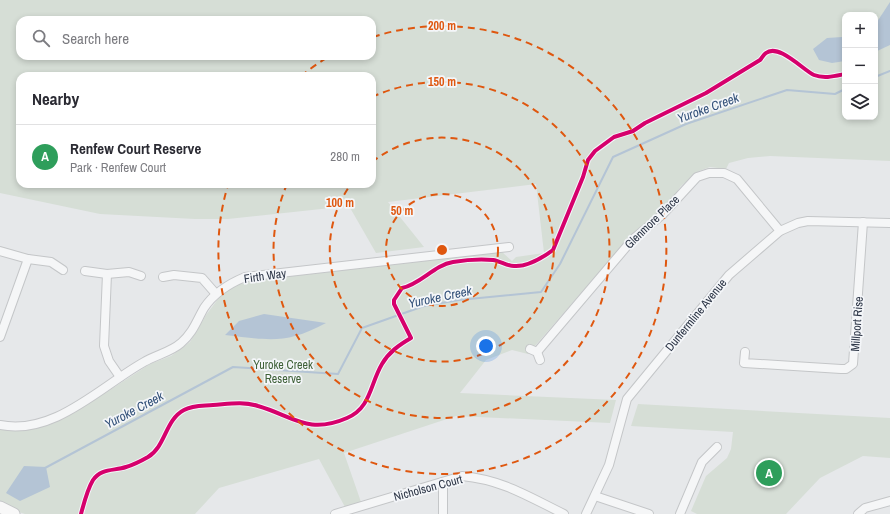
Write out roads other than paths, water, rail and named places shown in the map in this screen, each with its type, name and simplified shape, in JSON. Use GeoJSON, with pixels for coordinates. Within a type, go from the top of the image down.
{"type":"FeatureCollection","features":[{"type":"Feature","properties":{"kind":"street","name":"Glenmore Place"},"geometry":{"type":"LineString","coordinates":[[536,354],[633,239],[662,216],[697,177],[709,173],[724,173],[737,180],[780,231]]}},
{"type":"Feature","properties":{"kind":"street","name":"Dunfermline Avenue"},"geometry":{"type":"LineString","coordinates":[[586,514],[609,465],[627,399],[729,275],[780,231],[808,221],[890,223]]}},
{"type":"Feature","properties":{"kind":"street","name":"Millport Rise"},"geometry":{"type":"LineString","coordinates":[[745,352],[743,365],[841,369],[853,364],[863,222]]}},
{"type":"Feature","properties":{"kind":"street","name":"Firth Way"},"geometry":{"type":"LineString","coordinates":[[0,425],[30,424],[55,418],[145,361],[180,344],[191,333],[205,307],[216,294],[231,283],[244,277],[509,247]]}},
{"type":"Feature","properties":{"kind":"street"},"geometry":{"type":"LineString","coordinates":[[0,252],[28,259],[50,262],[63,270]]}},
{"type":"Feature","properties":{"kind":"street"},"geometry":{"type":"LineString","coordinates":[[0,337],[28,259]]}},
{"type":"Feature","properties":{"kind":"street"},"geometry":{"type":"LineString","coordinates":[[85,270],[107,274],[129,272],[141,276]]}},
{"type":"Feature","properties":{"kind":"street"},"geometry":{"type":"LineString","coordinates":[[107,274],[104,346],[109,361],[120,377]]}},
{"type":"Feature","properties":{"kind":"street"},"geometry":{"type":"LineString","coordinates":[[162,277],[174,275],[202,278],[216,294]]}},
{"type":"Feature","properties":{"kind":"street"},"geometry":{"type":"LineString","coordinates":[[680,514],[702,462],[718,447]]}},
{"type":"Feature","properties":{"kind":"street","name":"Nicholson Court"},"geometry":{"type":"LineString","coordinates":[[335,514],[462,476],[483,478],[504,484],[564,514]]}},
{"type":"Feature","properties":{"kind":"street"},"geometry":{"type":"LineString","coordinates":[[443,482],[443,514]]}},
{"type":"Feature","properties":{"kind":"street"},"geometry":{"type":"LineString","coordinates":[[595,496],[649,514]]}},
{"type":"Feature","properties":{"kind":"street"},"geometry":{"type":"LineString","coordinates":[[858,514],[865,508],[890,501]]}},
{"type":"Feature","properties":{"kind":"street"},"geometry":{"type":"LineString","coordinates":[[0,507],[14,514]]}},
{"type":"Feature","properties":{"kind":"water"},"geometry":{"type":"Polygon","coordinates":[[[890,2],[890,45],[878,51],[878,48],[878,20],[890,2]]]}},
{"type":"Feature","properties":{"kind":"water"},"geometry":{"type":"Polygon","coordinates":[[[842,37],[842,61],[832,63],[819,60],[813,49],[827,38],[842,37]]]}},
{"type":"Feature","properties":{"kind":"water"},"geometry":{"type":"Polygon","coordinates":[[[264,314],[326,323],[312,330],[288,338],[265,339],[225,335],[239,321],[264,314]]]}},
{"type":"Feature","properties":{"kind":"water"},"geometry":{"type":"Polygon","coordinates":[[[24,466],[46,467],[50,487],[20,501],[6,493],[24,466]]]}},
{"type":"Feature","properties":{"kind":"waterway","name":"Yuroke Creek"},"geometry":{"type":"LineString","coordinates":[[878,76],[890,71]]}},
{"type":"Feature","properties":{"kind":"waterway","name":"Yuroke Creek"},"geometry":{"type":"LineString","coordinates":[[45,468],[233,367],[338,374],[362,328],[424,306],[459,300],[541,292],[560,264],[613,157],[686,124],[787,90],[835,94],[842,90]]}},
{"type":"Feature","properties":{"kind":"place","name":"Renfew Court Reserve"},"geometry":{"type":"Point","coordinates":[769,473]}},
{"type":"Feature","properties":{"kind":"park label","name":"Yuroke Creek Reserve"},"geometry":{"type":"Point","coordinates":[283,372]}}]}
